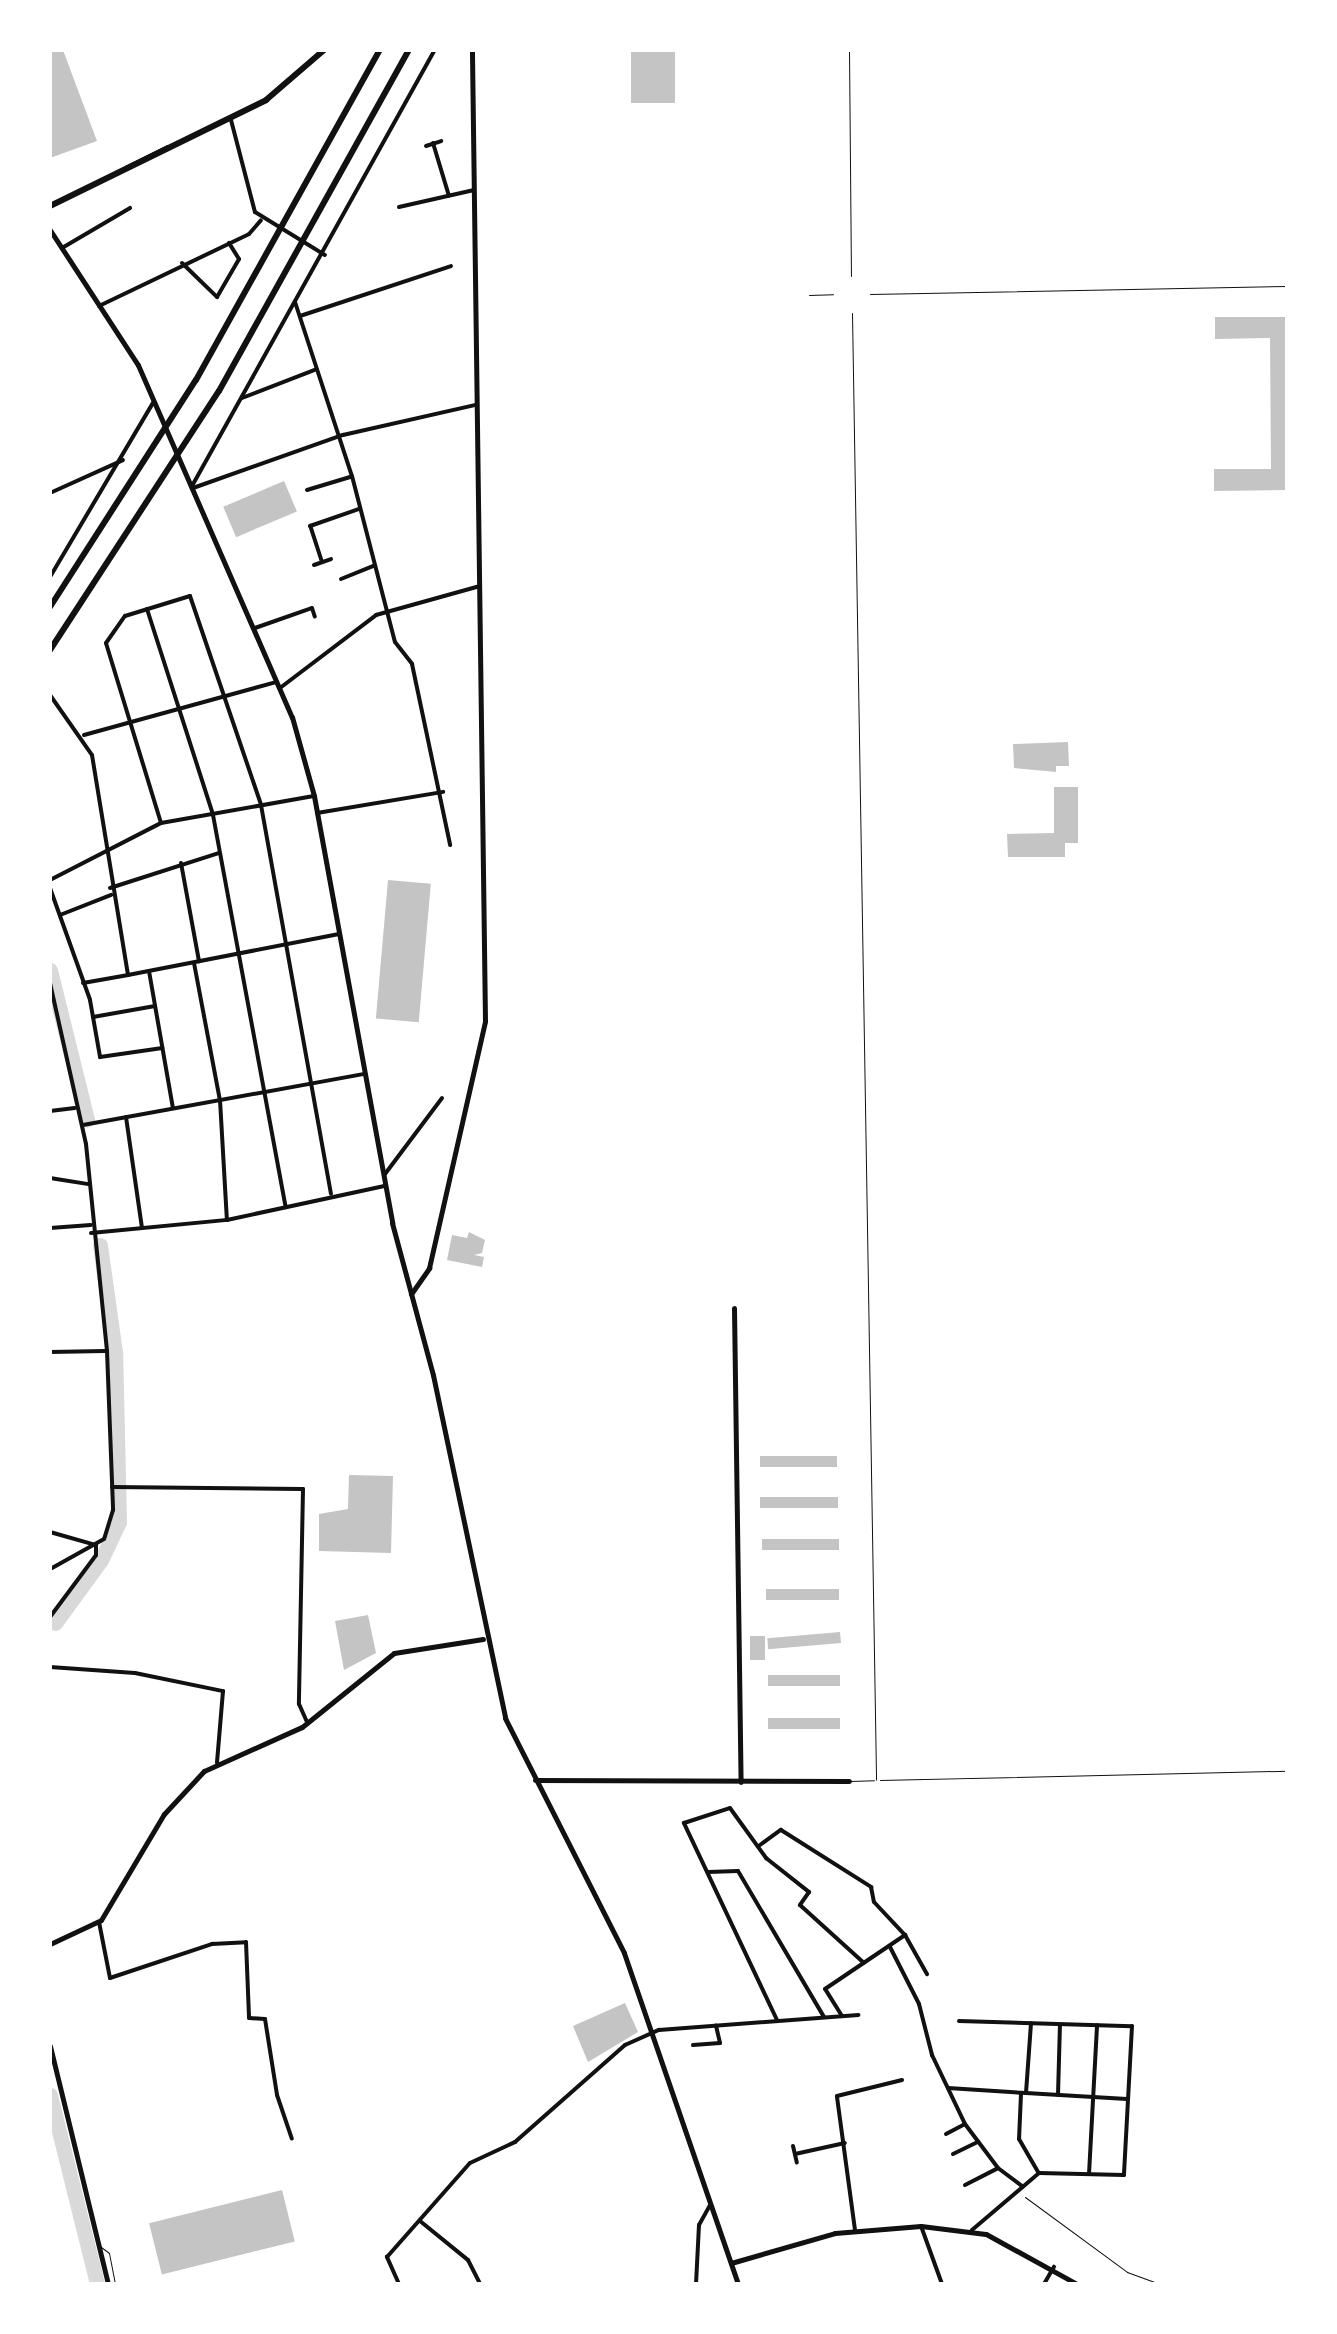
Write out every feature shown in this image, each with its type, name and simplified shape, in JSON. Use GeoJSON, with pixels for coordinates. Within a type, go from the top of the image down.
{"type":"FeatureCollection","features":[{"type":"Feature","properties":{"kind":"main road"},"geometry":{"type":"LineString","coordinates":[[50,206],[231,120],[295,78],[324,50]]}},
{"type":"Feature","properties":{"kind":"main road"},"geometry":{"type":"LineString","coordinates":[[50,608],[196,380],[380,50]]}},
{"type":"Feature","properties":{"kind":"main road"},"geometry":{"type":"LineString","coordinates":[[50,650],[219,392],[410,50]]}},
{"type":"Feature","properties":{"kind":"street"},"geometry":{"type":"LineString","coordinates":[[191,484],[325,255],[435,50]]}},
{"type":"Feature","properties":{"kind":"street"},"geometry":{"type":"LineString","coordinates":[[411,1294],[429,1268],[485,1021],[472,50]]}},
{"type":"Feature","properties":{"kind":"street"},"geometry":{"type":"LineString","coordinates":[[231,120],[261,220],[325,255]]}},
{"type":"Feature","properties":{"kind":"street"},"geometry":{"type":"LineString","coordinates":[[426,146],[441,141]]}},
{"type":"Feature","properties":{"kind":"street"},"geometry":{"type":"LineString","coordinates":[[433,143],[450,196]]}},
{"type":"Feature","properties":{"kind":"street"},"geometry":{"type":"LineString","coordinates":[[398,207],[474,190]]}},
{"type":"Feature","properties":{"kind":"street"},"geometry":{"type":"LineString","coordinates":[[62,248],[130,208]]}},
{"type":"Feature","properties":{"kind":"street"},"geometry":{"type":"LineString","coordinates":[[99,306],[230,243],[261,220]]}},
{"type":"Feature","properties":{"kind":"street"},"geometry":{"type":"LineString","coordinates":[[50,230],[155,399],[279,685],[314,796],[384,1186],[411,1294],[483,1639],[504,1718],[620,1943],[736,2283]]}},
{"type":"Feature","properties":{"kind":"street"},"geometry":{"type":"LineString","coordinates":[[182,263],[217,297],[239,259],[230,243]]}},
{"type":"Feature","properties":{"kind":"street"},"geometry":{"type":"LineString","coordinates":[[300,316],[450,266]]}},
{"type":"Feature","properties":{"kind":"street"},"geometry":{"type":"LineString","coordinates":[[296,302],[352,476],[395,642],[412,664],[443,792],[450,845]]}},
{"type":"Feature","properties":{"kind":"street"},"geometry":{"type":"LineString","coordinates":[[242,398],[317,369]]}},
{"type":"Feature","properties":{"kind":"street"},"geometry":{"type":"LineString","coordinates":[[50,577],[123,460],[155,399]]}},
{"type":"Feature","properties":{"kind":"street"},"geometry":{"type":"LineString","coordinates":[[191,484],[339,439],[477,405]]}},
{"type":"Feature","properties":{"kind":"street"},"geometry":{"type":"LineString","coordinates":[[50,493],[123,460]]}},
{"type":"Feature","properties":{"kind":"street"},"geometry":{"type":"LineString","coordinates":[[307,490],[352,476]]}},
{"type":"Feature","properties":{"kind":"street"},"geometry":{"type":"LineString","coordinates":[[322,562],[310,526],[358,508]]}},
{"type":"Feature","properties":{"kind":"street"},"geometry":{"type":"LineString","coordinates":[[314,565],[331,559]]}},
{"type":"Feature","properties":{"kind":"street"},"geometry":{"type":"LineString","coordinates":[[342,579],[374,565]]}},
{"type":"Feature","properties":{"kind":"street"},"geometry":{"type":"LineString","coordinates":[[84,735],[279,685],[387,611],[480,586]]}},
{"type":"Feature","properties":{"kind":"street"},"geometry":{"type":"LineString","coordinates":[[161,823],[106,644],[114,625],[147,609],[190,596],[228,696],[261,805],[331,1194]]}},
{"type":"Feature","properties":{"kind":"street"},"geometry":{"type":"LineString","coordinates":[[309,599],[315,617]]}},
{"type":"Feature","properties":{"kind":"street"},"geometry":{"type":"LineString","coordinates":[[255,628],[312,608]]}},
{"type":"Feature","properties":{"kind":"street"},"geometry":{"type":"LineString","coordinates":[[147,609],[183,708],[213,814],[286,1207]]}},
{"type":"Feature","properties":{"kind":"street"},"geometry":{"type":"LineString","coordinates":[[50,695],[84,735],[100,794],[103,850],[128,975]]}},
{"type":"Feature","properties":{"kind":"street"},"geometry":{"type":"LineString","coordinates":[[317,813],[443,792]]}},
{"type":"Feature","properties":{"kind":"street"},"geometry":{"type":"LineString","coordinates":[[50,880],[161,823],[314,796]]}},
{"type":"Feature","properties":{"kind":"street"},"geometry":{"type":"LineString","coordinates":[[60,916],[181,863],[221,853]]}},
{"type":"Feature","properties":{"kind":"street"},"geometry":{"type":"LineString","coordinates":[[181,863],[220,1100],[226,1220]]}},
{"type":"Feature","properties":{"kind":"street"},"geometry":{"type":"LineString","coordinates":[[50,888],[83,983],[100,1057],[162,1048]]}},
{"type":"Feature","properties":{"kind":"street"},"geometry":{"type":"LineString","coordinates":[[83,983],[339,934]]}},
{"type":"Feature","properties":{"kind":"street"},"geometry":{"type":"LineString","coordinates":[[148,971],[172,1108]]}},
{"type":"Feature","properties":{"kind":"street"},"geometry":{"type":"LineString","coordinates":[[50,983],[82,1125],[107,1351],[116,1487],[112,1523],[96,1545],[50,1570]]}},
{"type":"Feature","properties":{"kind":"street"},"geometry":{"type":"LineString","coordinates":[[92,1018],[155,1006]]}},
{"type":"Feature","properties":{"kind":"street"},"geometry":{"type":"LineString","coordinates":[[82,1125],[364,1074]]}},
{"type":"Feature","properties":{"kind":"street"},"geometry":{"type":"LineString","coordinates":[[382,1175],[442,1098]]}},
{"type":"Feature","properties":{"kind":"street"},"geometry":{"type":"LineString","coordinates":[[50,1112],[77,1108]]}},
{"type":"Feature","properties":{"kind":"street"},"geometry":{"type":"LineString","coordinates":[[126,1116],[142,1228]]}},
{"type":"Feature","properties":{"kind":"street"},"geometry":{"type":"LineString","coordinates":[[50,1178],[89,1184]]}},
{"type":"Feature","properties":{"kind":"street"},"geometry":{"type":"LineString","coordinates":[[91,1233],[226,1220],[331,1194],[384,1186]]}},
{"type":"Feature","properties":{"kind":"street"},"geometry":{"type":"LineString","coordinates":[[50,1228],[91,1226]]}},
{"type":"Feature","properties":{"kind":"street"},"geometry":{"type":"LineString","coordinates":[[734,1308],[740,1782]]}},
{"type":"Feature","properties":{"kind":"street"},"geometry":{"type":"LineString","coordinates":[[50,1352],[107,1351]]}},
{"type":"Feature","properties":{"kind":"street"},"geometry":{"type":"LineString","coordinates":[[116,1487],[303,1489],[299,1704],[307,1724]]}},
{"type":"Feature","properties":{"kind":"street"},"geometry":{"type":"LineString","coordinates":[[50,1532],[96,1545]]}},
{"type":"Feature","properties":{"kind":"street"},"geometry":{"type":"LineString","coordinates":[[50,1617],[96,1555],[96,1545]]}},
{"type":"Feature","properties":{"kind":"street"},"geometry":{"type":"LineString","coordinates":[[50,1944],[99,1922],[170,1806],[217,1763],[307,1724],[394,1653],[483,1639]]}},
{"type":"Feature","properties":{"kind":"street"},"geometry":{"type":"LineString","coordinates":[[50,1667],[135,1673],[223,1690],[217,1763]]}},
{"type":"Feature","properties":{"kind":"street"},"geometry":{"type":"LineString","coordinates":[[534,1780],[848,1781]]}},
{"type":"Feature","properties":{"kind":"street"},"geometry":{"type":"LineString","coordinates":[[777,2020],[684,1823],[730,1808],[760,1846],[809,1892],[800,1905],[864,1963]]}},
{"type":"Feature","properties":{"kind":"street"},"geometry":{"type":"LineString","coordinates":[[760,1846],[780,1830],[871,1887],[874,1902],[905,1935],[927,1974]]}},
{"type":"Feature","properties":{"kind":"street"},"geometry":{"type":"LineString","coordinates":[[707,1872],[738,1871],[824,2017]]}},
{"type":"Feature","properties":{"kind":"street"},"geometry":{"type":"LineString","coordinates":[[99,1922],[110,1978],[212,1944],[246,1942],[248,2018],[265,2019],[277,2095],[292,2139]]}},
{"type":"Feature","properties":{"kind":"street"},"geometry":{"type":"LineString","coordinates":[[842,2016],[825,1989],[905,1935]]}},
{"type":"Feature","properties":{"kind":"street"},"geometry":{"type":"LineString","coordinates":[[890,1948],[920,2004],[948,2088],[965,2124],[998,2168],[1021,2190]]}},
{"type":"Feature","properties":{"kind":"street"},"geometry":{"type":"LineString","coordinates":[[399,2284],[387,2257],[476,2157],[515,2142],[604,2060],[652,2033],[858,2015]]}},
{"type":"Feature","properties":{"kind":"street"},"geometry":{"type":"LineString","coordinates":[[959,2021],[1132,2026],[1124,2175],[1039,2173],[972,2230]]}},
{"type":"Feature","properties":{"kind":"street"},"geometry":{"type":"LineString","coordinates":[[1030,2023],[1019,2139],[1039,2173]]}},
{"type":"Feature","properties":{"kind":"street"},"geometry":{"type":"LineString","coordinates":[[1058,2095],[1060,2024]]}},
{"type":"Feature","properties":{"kind":"street"},"geometry":{"type":"LineString","coordinates":[[1089,2174],[1097,2024]]}},
{"type":"Feature","properties":{"kind":"street"},"geometry":{"type":"LineString","coordinates":[[693,2046],[720,2043],[716,2025]]}},
{"type":"Feature","properties":{"kind":"street"},"geometry":{"type":"LineString","coordinates":[[50,2046],[98,2245],[112,2284]]}},
{"type":"Feature","properties":{"kind":"street"},"geometry":{"type":"LineString","coordinates":[[855,2230],[837,2096],[902,2080]]}},
{"type":"Feature","properties":{"kind":"street"},"geometry":{"type":"LineString","coordinates":[[948,2088],[1128,2099]]}},
{"type":"Feature","properties":{"kind":"street"},"geometry":{"type":"LineString","coordinates":[[946,2134],[965,2124]]}},
{"type":"Feature","properties":{"kind":"street"},"geometry":{"type":"LineString","coordinates":[[795,2154],[845,2142]]}},
{"type":"Feature","properties":{"kind":"street"},"geometry":{"type":"LineString","coordinates":[[953,2154],[978,2142]]}},
{"type":"Feature","properties":{"kind":"street"},"geometry":{"type":"LineString","coordinates":[[793,2146],[796,2163]]}},
{"type":"Feature","properties":{"kind":"street"},"geometry":{"type":"LineString","coordinates":[[965,2185],[998,2168]]}},
{"type":"Feature","properties":{"kind":"street"},"geometry":{"type":"LineString","coordinates":[[696,2284],[699,2224],[710,2205]]}},
{"type":"Feature","properties":{"kind":"street"},"geometry":{"type":"LineString","coordinates":[[420,2221],[468,2260],[480,2284]]}},
{"type":"Feature","properties":{"kind":"street"},"geometry":{"type":"LineString","coordinates":[[731,2262],[855,2230],[921,2226],[972,2230],[1054,2267],[1077,2284]]}},
{"type":"Feature","properties":{"kind":"street"},"geometry":{"type":"LineString","coordinates":[[921,2226],[942,2284]]}},
{"type":"Feature","properties":{"kind":"street"},"geometry":{"type":"LineString","coordinates":[[1044,2284],[1054,2267]]}},
{"type":"Feature","properties":{"kind":"lane"},"geometry":{"type":"LineString","coordinates":[[849,50],[850,276]]}},
{"type":"Feature","properties":{"kind":"lane"},"geometry":{"type":"LineString","coordinates":[[870,294],[1287,286]]}},
{"type":"Feature","properties":{"kind":"lane"},"geometry":{"type":"LineString","coordinates":[[809,295],[833,294]]}},
{"type":"Feature","properties":{"kind":"lane"},"geometry":{"type":"LineString","coordinates":[[852,313],[876,1780]]}},
{"type":"Feature","properties":{"kind":"lane"},"geometry":{"type":"LineString","coordinates":[[848,1781],[1287,1770]]}},
{"type":"Feature","properties":{"kind":"path"},"geometry":{"type":"LineString","coordinates":[[1021,2190],[1126,2272],[1160,2284]]}},
{"type":"Feature","properties":{"kind":"building"},"geometry":{"type":"Polygon","coordinates":[[[50,50],[63,50],[97,141],[50,158],[50,50]]]}},
{"type":"Feature","properties":{"kind":"building"},"geometry":{"type":"Polygon","coordinates":[[[631,50],[675,50],[675,103],[631,103],[631,50]]]}},
{"type":"Feature","properties":{"kind":"building"},"geometry":{"type":"Polygon","coordinates":[[[1215,317],[1287,317],[1287,490],[1214,491],[1214,469],[1271,469],[1270,338],[1215,339],[1215,317]]]}},
{"type":"Feature","properties":{"kind":"building"},"geometry":{"type":"Polygon","coordinates":[[[284,481],[297,511],[236,537],[223,507],[284,481]]]}},
{"type":"Feature","properties":{"kind":"building"},"geometry":{"type":"Polygon","coordinates":[[[1068,742],[1069,766],[1056,766],[1056,772],[1014,768],[1013,744],[1068,742]]]}},
{"type":"Feature","properties":{"kind":"building"},"geometry":{"type":"Polygon","coordinates":[[[1054,787],[1078,787],[1078,843],[1065,843],[1065,857],[1008,857],[1007,834],[1054,833],[1054,787]]]}},
{"type":"Feature","properties":{"kind":"building"},"geometry":{"type":"Polygon","coordinates":[[[388,880],[431,884],[419,1022],[376,1018],[388,880]]]}},
{"type":"Feature","properties":{"kind":"building"},"geometry":{"type":"Polygon","coordinates":[[[469,1232],[485,1240],[482,1253],[474,1255],[484,1257],[482,1267],[447,1260],[452,1235],[467,1238],[469,1232]]]}},
{"type":"Feature","properties":{"kind":"building"},"geometry":{"type":"Polygon","coordinates":[[[760,1456],[837,1456],[837,1467],[760,1467],[760,1456]]]}},
{"type":"Feature","properties":{"kind":"building"},"geometry":{"type":"Polygon","coordinates":[[[349,1475],[393,1476],[391,1553],[319,1551],[319,1514],[348,1509],[349,1475]]]}},
{"type":"Feature","properties":{"kind":"building"},"geometry":{"type":"Polygon","coordinates":[[[760,1497],[838,1497],[838,1508],[760,1508],[760,1497]]]}},
{"type":"Feature","properties":{"kind":"building"},"geometry":{"type":"Polygon","coordinates":[[[762,1539],[839,1539],[839,1550],[762,1550],[762,1539]]]}},
{"type":"Feature","properties":{"kind":"building"},"geometry":{"type":"Polygon","coordinates":[[[766,1589],[839,1589],[839,1600],[766,1600],[766,1589]]]}},
{"type":"Feature","properties":{"kind":"building"},"geometry":{"type":"Polygon","coordinates":[[[368,1615],[376,1653],[344,1670],[335,1621],[368,1615]]]}},
{"type":"Feature","properties":{"kind":"building"},"geometry":{"type":"Polygon","coordinates":[[[840,1632],[841,1643],[768,1649],[767,1638],[840,1632]]]}},
{"type":"Feature","properties":{"kind":"building"},"geometry":{"type":"Polygon","coordinates":[[[750,1636],[765,1636],[765,1660],[750,1660],[750,1636]]]}},
{"type":"Feature","properties":{"kind":"building"},"geometry":{"type":"Polygon","coordinates":[[[768,1675],[840,1675],[840,1686],[768,1686],[768,1675]]]}},
{"type":"Feature","properties":{"kind":"building"},"geometry":{"type":"Polygon","coordinates":[[[768,1718],[840,1718],[840,1729],[768,1729],[768,1718]]]}},
{"type":"Feature","properties":{"kind":"building"},"geometry":{"type":"Polygon","coordinates":[[[625,2003],[638,2032],[588,2062],[573,2026],[625,2003]]]}},
{"type":"Feature","properties":{"kind":"building"},"geometry":{"type":"Polygon","coordinates":[[[282,2190],[295,2241],[162,2275],[149,2223],[282,2190]]]}},
{"type":"Feature","properties":{"kind":"waterway"},"geometry":{"type":"LineString","coordinates":[[50,970],[87,1119]]}},
{"type":"Feature","properties":{"kind":"waterway"},"geometry":{"type":"LineString","coordinates":[[55,1623],[101,1560],[119,1522],[115,1352],[100,1245]]}},
{"type":"Feature","properties":{"kind":"waterway"},"geometry":{"type":"LineString","coordinates":[[50,2095],[97,2284]]}}]}
